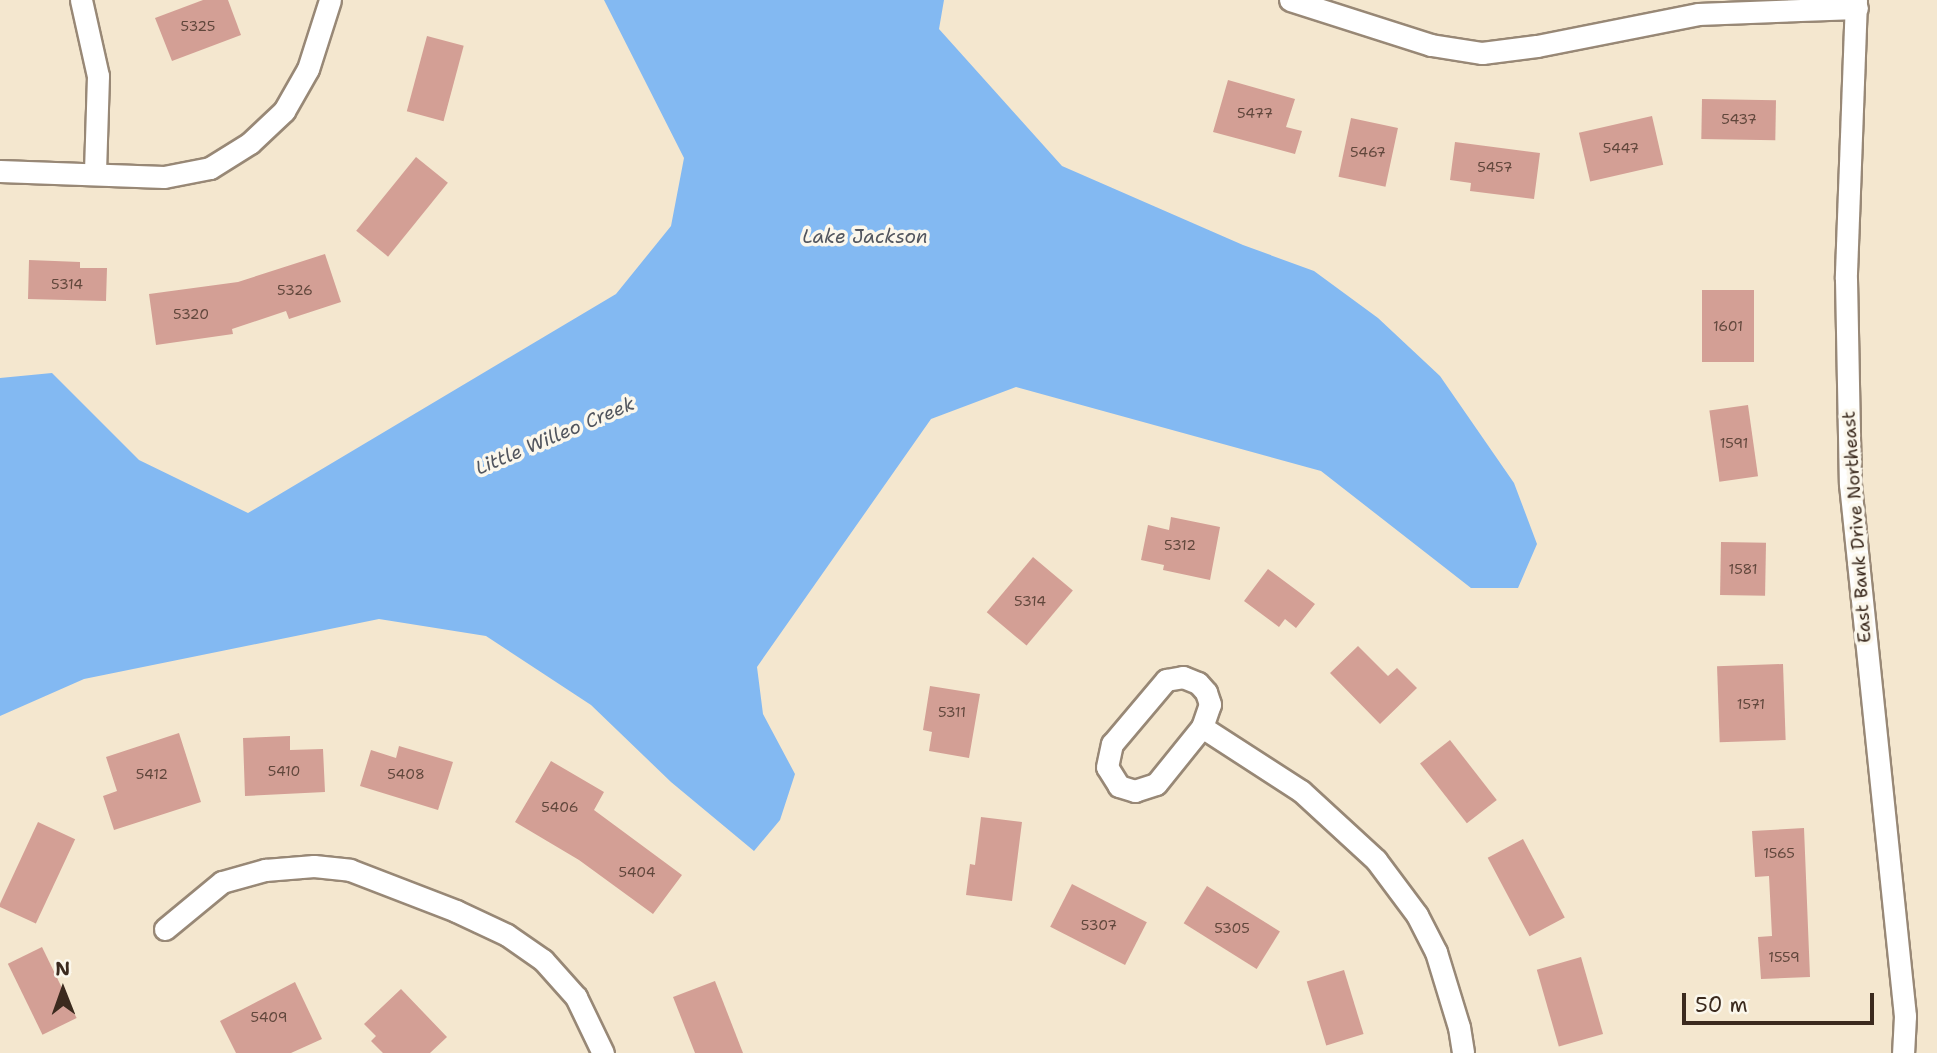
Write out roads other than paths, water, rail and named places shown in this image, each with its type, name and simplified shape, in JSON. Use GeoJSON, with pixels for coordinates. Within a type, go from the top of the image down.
{"type":"FeatureCollection","features":[{"type":"Feature","properties":{"kind":"street"},"geometry":{"type":"LineString","coordinates":[[81,0],[98,76],[95,174]]}},
{"type":"Feature","properties":{"kind":"street"},"geometry":{"type":"LineString","coordinates":[[0,171],[164,177],[210,168],[250,143],[284,111],[308,69],[330,0]]}},
{"type":"Feature","properties":{"kind":"street"},"geometry":{"type":"LineString","coordinates":[[1290,0],[1431,45],[1482,52],[1536,46],[1698,14],[1856,4]]}},
{"type":"Feature","properties":{"kind":"street","name":"East Bank Drive Northeast"},"geometry":{"type":"LineString","coordinates":[[1856,4],[1846,279],[1850,484],[1905,1016],[1903,1053]]}},
{"type":"Feature","properties":{"kind":"street"},"geometry":{"type":"LineString","coordinates":[[1183,677],[1198,683],[1206,692],[1210,704],[1202,727],[1156,784],[1135,791],[1119,786],[1107,767],[1112,744],[1166,680],[1183,677]]}},
{"type":"Feature","properties":{"kind":"street"},"geometry":{"type":"LineString","coordinates":[[1202,727],[1301,791],[1376,860],[1417,915],[1436,952],[1459,1027],[1463,1053]]}},
{"type":"Feature","properties":{"kind":"street"},"geometry":{"type":"LineString","coordinates":[[165,929],[222,882],[265,870],[314,866],[350,870],[456,911],[507,936],[543,960],[576,997],[603,1053]]}},
{"type":"Feature","properties":{"kind":"water","name":"Lake Jackson"},"geometry":{"type":"Polygon","coordinates":[[[604,0],[944,0],[939,29],[1062,166],[1243,245],[1314,271],[1378,318],[1440,376],[1514,483],[1537,544],[1518,588],[1471,588],[1321,471],[1016,387],[931,419],[757,667],[763,714],[795,774],[780,820],[754,851],[671,782],[591,705],[486,636],[379,619],[84,679],[0,716],[0,378],[52,373],[139,460],[248,513],[616,294],[671,226],[684,158],[604,0]]]}},
{"type":"Feature","properties":{"kind":"water label","name":"Little Willeo Creek"},"geometry":{"type":"Point","coordinates":[555,436]}}]}
